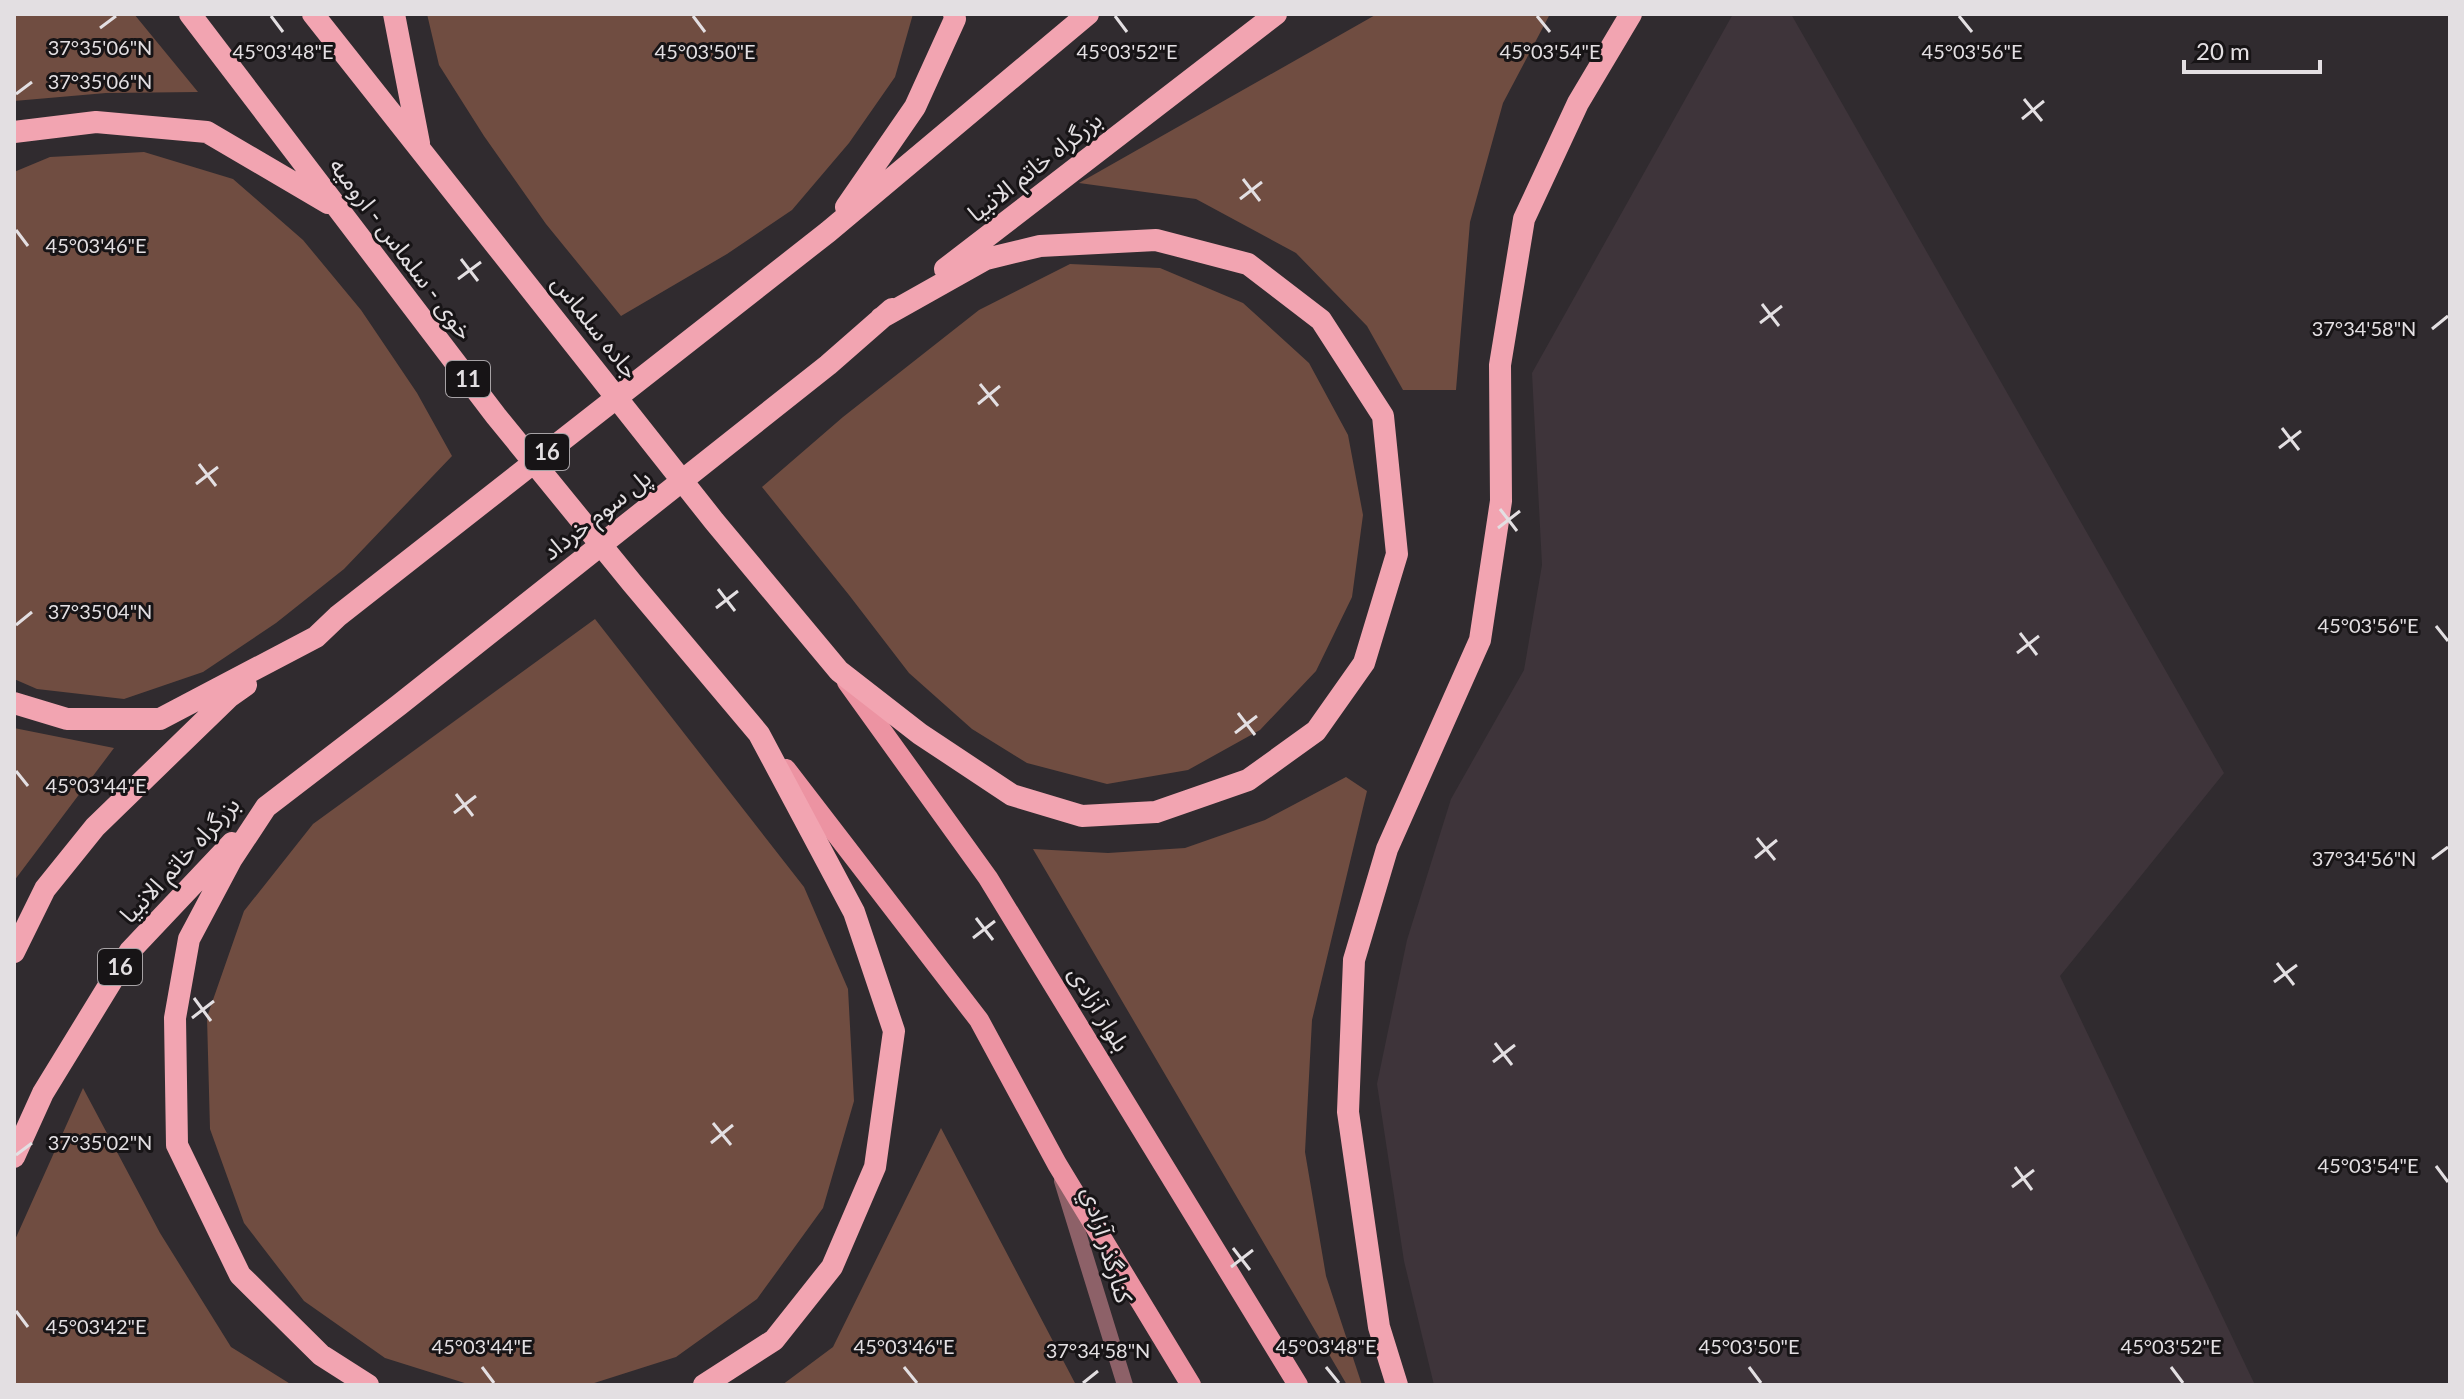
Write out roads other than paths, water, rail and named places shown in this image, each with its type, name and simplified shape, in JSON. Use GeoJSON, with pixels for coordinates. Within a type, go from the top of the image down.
{"type":"FeatureCollection","features":[{"type":"Feature","properties":{"kind":"highway","name":"خوی - سلماس - ارومیه"},"geometry":{"type":"LineString","coordinates":[[190,14],[496,416],[759,734],[854,912],[894,1031],[875,1167],[832,1267],[774,1340],[704,1385]]}},
{"type":"Feature","properties":{"kind":"highway","name":"جاده سلماس"},"geometry":{"type":"LineString","coordinates":[[313,14],[714,521],[839,671],[920,734],[1012,795],[1082,816],[1156,812],[1248,780],[1316,731],[1364,663],[1397,554],[1383,416],[1321,320],[1248,264],[1156,240],[1040,246],[986,259],[881,318]]}},
{"type":"Feature","properties":{"kind":"highway"},"geometry":{"type":"LineString","coordinates":[[394,14],[420,148]]}},
{"type":"Feature","properties":{"kind":"highway"},"geometry":{"type":"LineString","coordinates":[[828,232],[915,107],[955,19],[954,14]]}},
{"type":"Feature","properties":{"kind":"highway","name":"16"},"geometry":{"type":"LineString","coordinates":[[14,952],[45,889],[95,827],[229,697],[316,637],[338,616],[828,232],[1088,14]]}},
{"type":"Feature","properties":{"kind":"highway","name":"بزرگراه خاتم الانبیا"},"geometry":{"type":"LineString","coordinates":[[828,365],[881,318],[1276,14]]}},
{"type":"Feature","properties":{"kind":"highway"},"geometry":{"type":"LineString","coordinates":[[1397,1385],[1379,1327],[1348,1112],[1354,960],[1387,849],[1480,640],[1501,501],[1500,365],[1524,219],[1578,103],[1631,14]]}},
{"type":"Feature","properties":{"kind":"highway"},"geometry":{"type":"LineString","coordinates":[[14,132],[96,122],[207,132],[339,210]]}},
{"type":"Feature","properties":{"kind":"highway","name":"پل سوم خرداد"},"geometry":{"type":"LineString","coordinates":[[266,807],[828,365]]}},
{"type":"Feature","properties":{"kind":"highway"},"geometry":{"type":"LineString","coordinates":[[14,703],[67,719],[160,719],[316,637]]}},
{"type":"Feature","properties":{"kind":"highway"},"geometry":{"type":"LineString","coordinates":[[266,807],[231,860],[189,939],[175,1018],[177,1145],[240,1275],[321,1355],[368,1385]]}},
{"type":"Feature","properties":{"kind":"highway","name":"بزرگراه خاتم الانبیا"},"geometry":{"type":"LineString","coordinates":[[14,1157],[43,1093],[130,951],[266,807]]}},
{"type":"Feature","properties":{"kind":"main road","name":"بلوار آزادی"},"geometry":{"type":"LineString","coordinates":[[839,671],[988,878],[1298,1385]]}},
{"type":"Feature","properties":{"kind":"main road"},"geometry":{"type":"LineString","coordinates":[[759,734],[979,1020],[1057,1164],[1191,1385]]}},
{"type":"Feature","properties":{"kind":"street","name":"کنارگذر آزادي"},"geometry":{"type":"LineString","coordinates":[[1057,1164],[1125,1385]]}}]}
